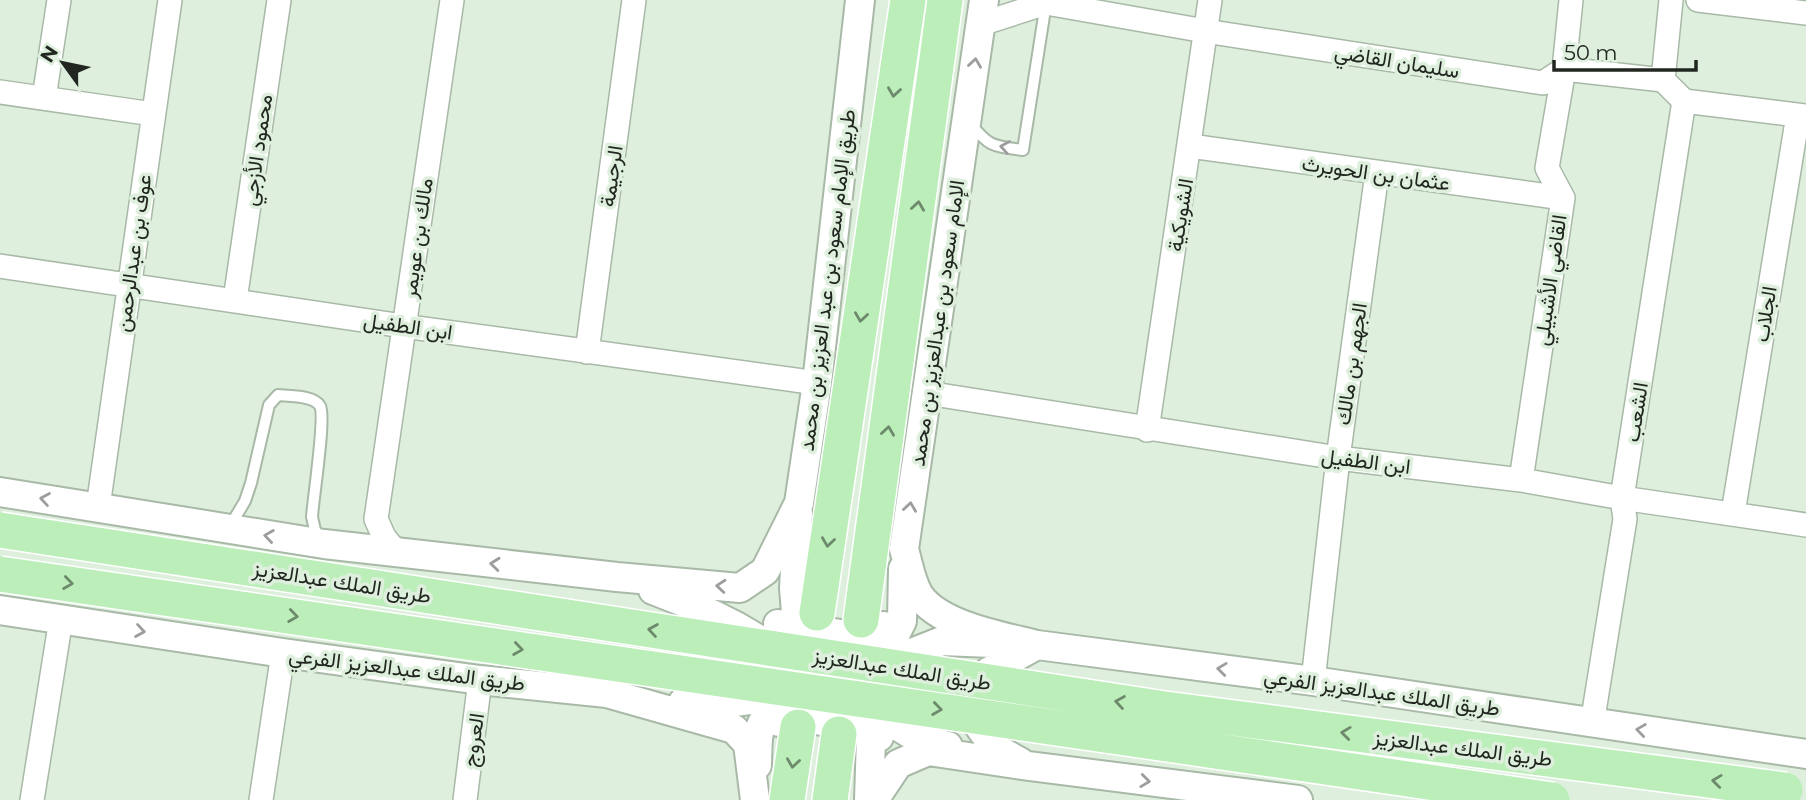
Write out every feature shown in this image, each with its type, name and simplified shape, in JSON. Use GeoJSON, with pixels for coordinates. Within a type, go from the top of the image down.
{"type":"FeatureCollection","features":[{"type":"Feature","properties":{"kind":"main road"},"geometry":{"type":"LineString","coordinates":[[817,613],[908,0]]}},
{"type":"Feature","properties":{"kind":"main road","name":"الإمام سعود بن عبدالعزيز بن محمد"},"geometry":{"type":"LineString","coordinates":[[860,620],[945,0]]}},
{"type":"Feature","properties":{"kind":"main road","name":"طريق الملك عبدالعزيز"},"geometry":{"type":"LineString","coordinates":[[0,530],[1166,709],[1795,792]]}},
{"type":"Feature","properties":{"kind":"main road","name":"طريق الملك عبدالعزيز"},"geometry":{"type":"LineString","coordinates":[[0,573],[1552,800]]}},
{"type":"Feature","properties":{"kind":"main road"},"geometry":{"type":"LineString","coordinates":[[787,800],[798,727]]}},
{"type":"Feature","properties":{"kind":"main road"},"geometry":{"type":"LineString","coordinates":[[830,800],[839,734]]}},
{"type":"Feature","properties":{"kind":"street"},"geometry":{"type":"LineString","coordinates":[[44,99],[59,0]]}},
{"type":"Feature","properties":{"kind":"street","name":"عوف بن عبدالرحمن"},"geometry":{"type":"LineString","coordinates":[[97,507],[170,0]]}},
{"type":"Feature","properties":{"kind":"street","name":"محمود الأزجي"},"geometry":{"type":"LineString","coordinates":[[235,300],[279,0]]}},
{"type":"Feature","properties":{"kind":"street","name":"مالك بن عويمر"},"geometry":{"type":"LineString","coordinates":[[376,519],[452,0]]}},
{"type":"Feature","properties":{"kind":"street","name":"الرجيمة"},"geometry":{"type":"LineString","coordinates":[[587,352],[635,0]]}},
{"type":"Feature","properties":{"kind":"street","name":"طريق الإمام سعود بن عبد العزيز بن محمد"},"geometry":{"type":"LineString","coordinates":[[617,577],[740,588],[765,571],[799,503],[817,383],[860,0]]}},
{"type":"Feature","properties":{"kind":"street","name":"الشويكية"},"geometry":{"type":"LineString","coordinates":[[1147,430],[1210,0]]}},
{"type":"Feature","properties":{"kind":"street","name":"القاضي الأشبيلي"},"geometry":{"type":"LineString","coordinates":[[1521,480],[1563,198],[1547,168],[1564,69],[1571,0]]}},
{"type":"Feature","properties":{"kind":"street"},"geometry":{"type":"LineString","coordinates":[[1671,0],[1663,80],[1684,101],[1802,115]]}},
{"type":"Feature","properties":{"kind":"street"},"geometry":{"type":"LineString","coordinates":[[1698,0],[1806,13]]}},
{"type":"Feature","properties":{"kind":"street","name":"سليمان القاضي"},"geometry":{"type":"LineString","coordinates":[[982,12],[1046,4],[1544,83],[1564,69],[1663,80]]}},
{"type":"Feature","properties":{"kind":"street","name":"الإمام سعود بن عبدالعزيز بن محمد"},"geometry":{"type":"LineString","coordinates":[[960,622],[930,608],[918,593],[904,549],[982,12]]}},
{"type":"Feature","properties":{"kind":"street"},"geometry":{"type":"LineString","coordinates":[[0,92],[153,114]]}},
{"type":"Feature","properties":{"kind":"street","name":"الشعب"},"geometry":{"type":"LineString","coordinates":[[1592,724],[1625,519],[1622,498],[1684,101]]}},
{"type":"Feature","properties":{"kind":"street","name":"الجلاب"},"geometry":{"type":"LineString","coordinates":[[1733,513],[1802,115]]}},
{"type":"Feature","properties":{"kind":"street","name":"عثمان بن الحويرث"},"geometry":{"type":"LineString","coordinates":[[1190,146],[1563,198]]}},
{"type":"Feature","properties":{"kind":"street","name":"الجهم بن مالك"},"geometry":{"type":"LineString","coordinates":[[1313,681],[1338,458],[1377,173]]}},
{"type":"Feature","properties":{"kind":"street","name":"ابن الطفيل"},"geometry":{"type":"LineString","coordinates":[[0,266],[403,326],[817,383]]}},
{"type":"Feature","properties":{"kind":"street","name":"ابن الطفيل"},"geometry":{"type":"LineString","coordinates":[[927,393],[1147,430],[1338,458],[1521,480],[1806,525]]}},
{"type":"Feature","properties":{"kind":"street"},"geometry":{"type":"LineString","coordinates":[[0,492],[324,544],[617,577],[712,612],[741,626],[776,636],[824,672],[861,711],[881,726],[917,738],[1028,766]]}},
{"type":"Feature","properties":{"kind":"street"},"geometry":{"type":"LineString","coordinates":[[799,503],[794,588],[796,613],[807,629],[868,638],[879,631],[887,620],[904,549]]}},
{"type":"Feature","properties":{"kind":"street"},"geometry":{"type":"LineString","coordinates":[[756,800],[758,731],[776,636],[778,603],[799,503]]}},
{"type":"Feature","properties":{"kind":"street"},"geometry":{"type":"LineString","coordinates":[[358,548],[364,545],[376,519]]}},
{"type":"Feature","properties":{"kind":"street"},"geometry":{"type":"LineString","coordinates":[[376,519],[384,537],[397,553]]}},
{"type":"Feature","properties":{"kind":"street"},"geometry":{"type":"LineString","coordinates":[[871,800],[881,726],[902,621],[904,549]]}},
{"type":"Feature","properties":{"kind":"street"},"geometry":{"type":"LineString","coordinates":[[607,693],[673,691],[688,680],[700,657],[698,634],[690,614],[617,577]]}},
{"type":"Feature","properties":{"kind":"street","name":"طريق الملك عبدالعزيز الفرعي"},"geometry":{"type":"LineString","coordinates":[[0,610],[480,680],[607,693],[734,729],[748,744],[756,800]]}},
{"type":"Feature","properties":{"kind":"street"},"geometry":{"type":"LineString","coordinates":[[32,800],[61,619]]}},
{"type":"Feature","properties":{"kind":"street"},"geometry":{"type":"LineString","coordinates":[[607,693],[714,705],[764,698],[886,643],[896,633],[902,621]]}},
{"type":"Feature","properties":{"kind":"street","name":"طريق الملك عبدالعزيز الفرعي"},"geometry":{"type":"LineString","coordinates":[[960,622],[1037,645],[1313,681],[1806,754]]}},
{"type":"Feature","properties":{"kind":"street"},"geometry":{"type":"LineString","coordinates":[[758,731],[770,711],[824,672],[894,660],[942,641],[1037,645]]}},
{"type":"Feature","properties":{"kind":"street"},"geometry":{"type":"LineString","coordinates":[[1028,766],[995,748],[972,715],[972,702],[973,695],[988,672],[1037,645]]}},
{"type":"Feature","properties":{"kind":"street"},"geometry":{"type":"LineString","coordinates":[[261,800],[283,653]]}},
{"type":"Feature","properties":{"kind":"street","name":"العروج"},"geometry":{"type":"LineString","coordinates":[[465,800],[480,680]]}},
{"type":"Feature","properties":{"kind":"street"},"geometry":{"type":"LineString","coordinates":[[756,800],[774,726],[789,716],[861,727],[871,738],[871,800]]}},
{"type":"Feature","properties":{"kind":"street"},"geometry":{"type":"LineString","coordinates":[[871,800],[898,764],[928,751],[1292,799]]}},
{"type":"Feature","properties":{"kind":"lane"},"geometry":{"type":"LineString","coordinates":[[967,118],[985,142],[1023,150],[1046,4]]}},
{"type":"Feature","properties":{"kind":"lane"},"geometry":{"type":"LineString","coordinates":[[225,530],[233,524],[251,483],[269,405],[278,395],[313,400],[320,407],[322,423],[312,517],[315,530],[324,544]]}}]}
